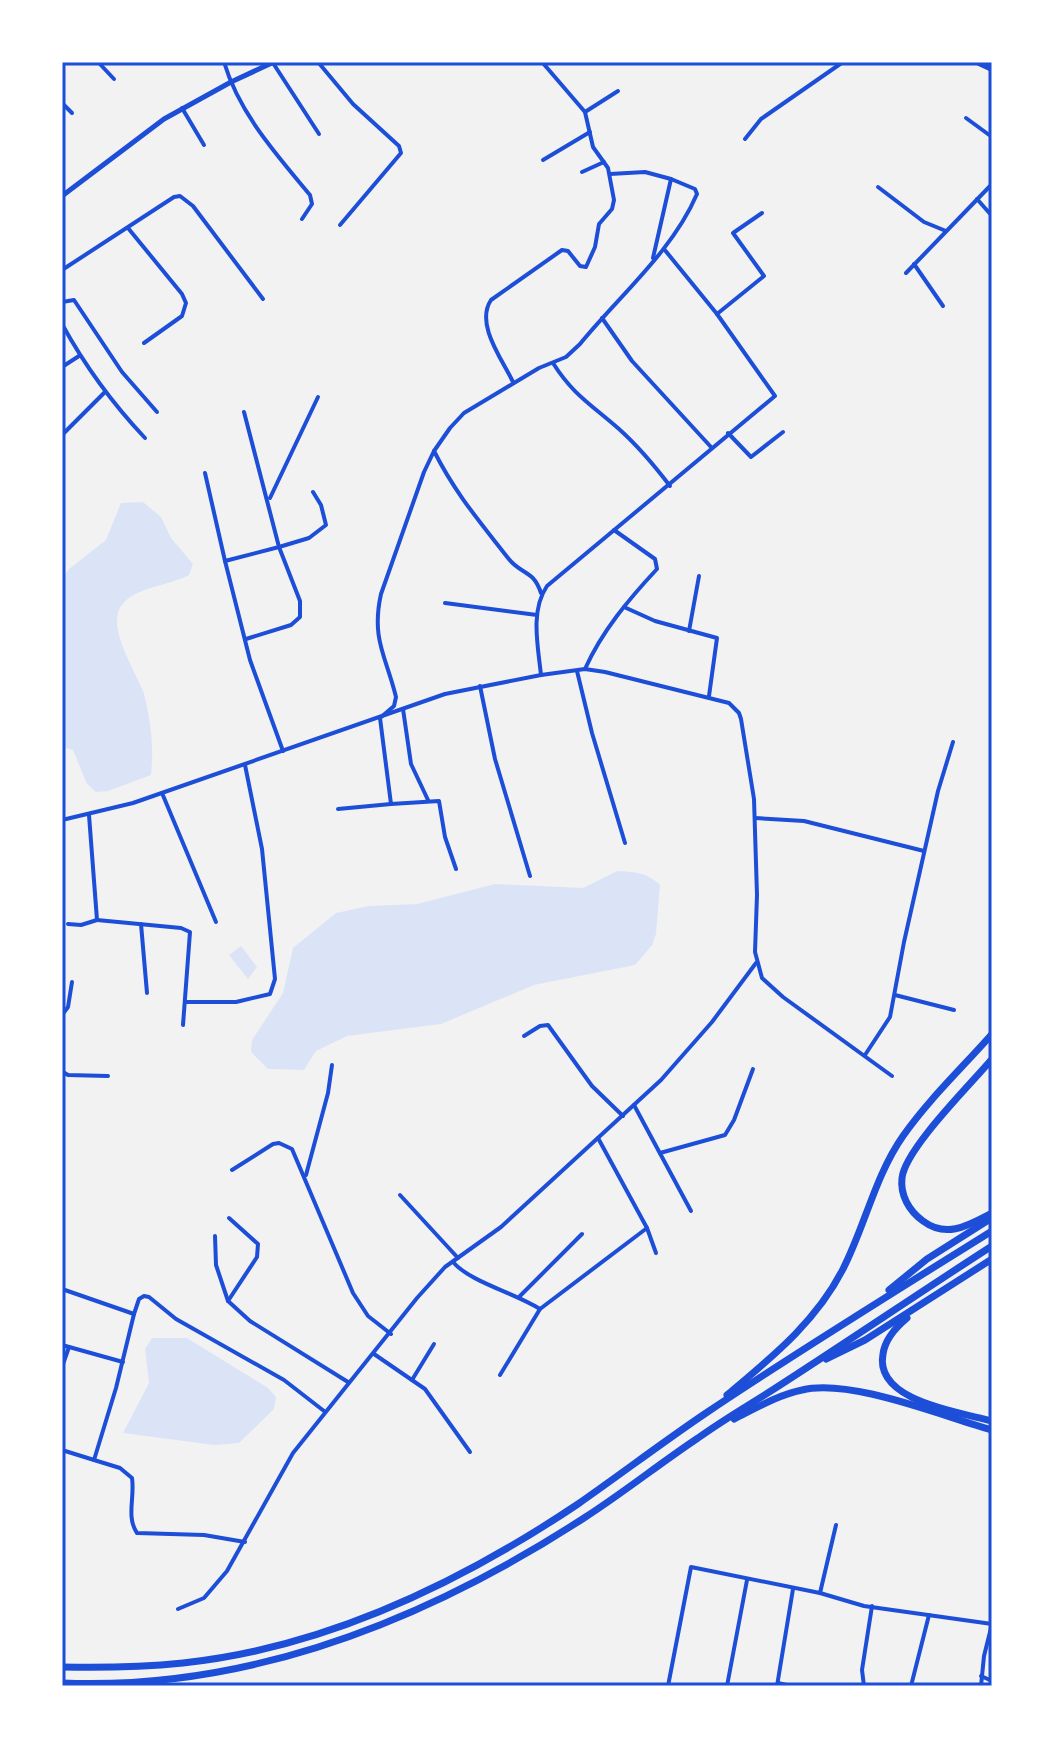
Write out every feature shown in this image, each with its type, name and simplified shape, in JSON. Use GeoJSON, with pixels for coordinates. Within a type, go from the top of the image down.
{"type":"FeatureCollection","features":[{"type":"Feature","properties":{"kind":"highway"},"geometry":{"type":"LineString","coordinates":[[706,1413],[781,1349],[811,1318],[842,1271],[880,1178],[904,1135],[992,1034]]}},
{"type":"Feature","properties":{"kind":"highway"},"geometry":{"type":"LineString","coordinates":[[992,1059],[911,1155],[902,1176],[903,1193],[909,1207],[928,1225],[951,1230],[992,1215]]}},
{"type":"Feature","properties":{"kind":"highway"},"geometry":{"type":"LineString","coordinates":[[872,1304],[927,1259],[992,1215]]}},
{"type":"Feature","properties":{"kind":"highway"},"geometry":{"type":"LineString","coordinates":[[62,1667],[134,1667],[233,1655],[325,1632],[371,1615],[456,1576],[575,1505],[706,1413],[872,1304],[992,1231]]}},
{"type":"Feature","properties":{"kind":"highway"},"geometry":{"type":"LineString","coordinates":[[62,1683],[151,1681],[215,1673],[301,1654],[343,1641],[422,1609],[493,1573],[583,1518],[700,1436],[992,1246]]}},
{"type":"Feature","properties":{"kind":"highway"},"geometry":{"type":"LineString","coordinates":[[799,1373],[865,1340],[992,1259]]}},
{"type":"Feature","properties":{"kind":"highway"},"geometry":{"type":"LineString","coordinates":[[929,1300],[902,1322],[886,1342],[882,1364],[885,1377],[892,1386],[911,1397],[992,1421]]}},
{"type":"Feature","properties":{"kind":"highway"},"geometry":{"type":"LineString","coordinates":[[700,1436],[777,1398],[824,1387],[864,1392],[992,1430]]}},
{"type":"Feature","properties":{"kind":"main road"},"geometry":{"type":"LineString","coordinates":[[977,62],[992,69]]}},
{"type":"Feature","properties":{"kind":"street"},"geometry":{"type":"LineString","coordinates":[[98,62],[114,79]]}},
{"type":"Feature","properties":{"kind":"street"},"geometry":{"type":"LineString","coordinates":[[224,62],[231,82],[258,130],[310,195],[312,204],[302,219]]}},
{"type":"Feature","properties":{"kind":"street"},"geometry":{"type":"LineString","coordinates":[[62,196],[135,139],[182,108],[274,62],[319,134]]}},
{"type":"Feature","properties":{"kind":"street"},"geometry":{"type":"LineString","coordinates":[[318,62],[353,104],[399,146],[401,153],[340,225]]}},
{"type":"Feature","properties":{"kind":"street"},"geometry":{"type":"LineString","coordinates":[[513,382],[485,323],[486,308],[491,300],[562,250],[568,251],[580,266],[586,267],[595,247],[599,224],[612,209],[614,200],[604,162],[593,147],[585,112],[542,62]]}},
{"type":"Feature","properties":{"kind":"street"},"geometry":{"type":"LineString","coordinates":[[745,139],[761,119],[843,62]]}},
{"type":"Feature","properties":{"kind":"street"},"geometry":{"type":"LineString","coordinates":[[585,112],[618,91]]}},
{"type":"Feature","properties":{"kind":"street"},"geometry":{"type":"LineString","coordinates":[[62,103],[72,113]]}},
{"type":"Feature","properties":{"kind":"street"},"geometry":{"type":"LineString","coordinates":[[182,108],[204,145]]}},
{"type":"Feature","properties":{"kind":"street"},"geometry":{"type":"LineString","coordinates":[[966,118],[992,137]]}},
{"type":"Feature","properties":{"kind":"street"},"geometry":{"type":"LineString","coordinates":[[543,160],[590,132]]}},
{"type":"Feature","properties":{"kind":"street"},"geometry":{"type":"LineString","coordinates":[[582,172],[604,162]]}},
{"type":"Feature","properties":{"kind":"street"},"geometry":{"type":"LineString","coordinates":[[380,718],[394,706],[396,697],[378,642],[377,611],[434,451],[464,413],[513,382],[573,351],[663,248],[697,194],[695,189],[645,172],[609,175]]}},
{"type":"Feature","properties":{"kind":"street"},"geometry":{"type":"LineString","coordinates":[[652,260],[671,179]]}},
{"type":"Feature","properties":{"kind":"street"},"geometry":{"type":"LineString","coordinates":[[906,273],[992,184]]}},
{"type":"Feature","properties":{"kind":"street"},"geometry":{"type":"LineString","coordinates":[[878,187],[924,222],[946,231]]}},
{"type":"Feature","properties":{"kind":"street"},"geometry":{"type":"LineString","coordinates":[[62,270],[174,197],[186,199],[263,299]]}},
{"type":"Feature","properties":{"kind":"street"},"geometry":{"type":"LineString","coordinates":[[977,199],[992,216]]}},
{"type":"Feature","properties":{"kind":"street"},"geometry":{"type":"LineString","coordinates":[[717,314],[764,276],[733,233],[762,213]]}},
{"type":"Feature","properties":{"kind":"street"},"geometry":{"type":"LineString","coordinates":[[128,228],[186,303],[182,316],[144,343]]}},
{"type":"Feature","properties":{"kind":"street"},"geometry":{"type":"LineString","coordinates":[[541,675],[537,615],[542,594],[565,569],[670,486],[711,447],[775,395],[717,314],[663,248]]}},
{"type":"Feature","properties":{"kind":"street"},"geometry":{"type":"LineString","coordinates":[[914,264],[943,306]]}},
{"type":"Feature","properties":{"kind":"street"},"geometry":{"type":"LineString","coordinates":[[62,302],[74,300],[122,372],[157,412]]}},
{"type":"Feature","properties":{"kind":"street"},"geometry":{"type":"LineString","coordinates":[[601,317],[632,361],[711,447]]}},
{"type":"Feature","properties":{"kind":"street"},"geometry":{"type":"LineString","coordinates":[[62,324],[79,356],[105,392],[145,438]]}},
{"type":"Feature","properties":{"kind":"street"},"geometry":{"type":"LineString","coordinates":[[62,367],[79,356]]}},
{"type":"Feature","properties":{"kind":"street"},"geometry":{"type":"LineString","coordinates":[[553,363],[583,402],[618,428],[670,486]]}},
{"type":"Feature","properties":{"kind":"street"},"geometry":{"type":"LineString","coordinates":[[62,435],[105,392]]}},
{"type":"Feature","properties":{"kind":"street"},"geometry":{"type":"LineString","coordinates":[[269,501],[318,397]]}},
{"type":"Feature","properties":{"kind":"street"},"geometry":{"type":"LineString","coordinates":[[244,412],[279,547],[300,601],[300,617],[291,625],[245,639]]}},
{"type":"Feature","properties":{"kind":"street"},"geometry":{"type":"LineString","coordinates":[[728,433],[751,457],[783,432]]}},
{"type":"Feature","properties":{"kind":"street"},"geometry":{"type":"LineString","coordinates":[[434,451],[451,486],[467,508],[510,561],[534,577],[542,594]]}},
{"type":"Feature","properties":{"kind":"street"},"geometry":{"type":"LineString","coordinates":[[205,473],[255,676],[283,751]]}},
{"type":"Feature","properties":{"kind":"street"},"geometry":{"type":"LineString","coordinates":[[225,561],[309,538],[326,525],[321,505],[313,492]]}},
{"type":"Feature","properties":{"kind":"street"},"geometry":{"type":"LineString","coordinates":[[585,669],[624,607],[657,569],[658,564],[614,530]]}},
{"type":"Feature","properties":{"kind":"street"},"geometry":{"type":"LineString","coordinates":[[689,631],[699,576]]}},
{"type":"Feature","properties":{"kind":"street"},"geometry":{"type":"LineString","coordinates":[[445,603],[537,615]]}},
{"type":"Feature","properties":{"kind":"street"},"geometry":{"type":"LineString","coordinates":[[624,607],[655,621],[717,638],[709,697]]}},
{"type":"Feature","properties":{"kind":"street"},"geometry":{"type":"LineString","coordinates":[[62,820],[162,793],[445,694],[541,675],[585,669],[729,703],[741,719],[751,770],[755,818],[756,963],[767,984],[892,1076]]}},
{"type":"Feature","properties":{"kind":"street"},"geometry":{"type":"LineString","coordinates":[[577,671],[625,843]]}},
{"type":"Feature","properties":{"kind":"street"},"geometry":{"type":"LineString","coordinates":[[480,686],[495,759],[530,876]]}},
{"type":"Feature","properties":{"kind":"street"},"geometry":{"type":"LineString","coordinates":[[403,709],[411,764],[428,800]]}},
{"type":"Feature","properties":{"kind":"street"},"geometry":{"type":"LineString","coordinates":[[380,718],[391,804]]}},
{"type":"Feature","properties":{"kind":"street"},"geometry":{"type":"LineString","coordinates":[[865,1055],[883,1030],[895,995],[904,942],[945,764],[953,742]]}},
{"type":"Feature","properties":{"kind":"street"},"geometry":{"type":"LineString","coordinates":[[186,1002],[236,1002],[270,994],[274,988],[262,849],[245,765]]}},
{"type":"Feature","properties":{"kind":"street"},"geometry":{"type":"LineString","coordinates":[[162,793],[216,922]]}},
{"type":"Feature","properties":{"kind":"street"},"geometry":{"type":"LineString","coordinates":[[338,809],[439,801],[445,837],[456,869]]}},
{"type":"Feature","properties":{"kind":"street"},"geometry":{"type":"LineString","coordinates":[[89,815],[97,920]]}},
{"type":"Feature","properties":{"kind":"street"},"geometry":{"type":"LineString","coordinates":[[755,818],[804,821],[925,851]]}},
{"type":"Feature","properties":{"kind":"street"},"geometry":{"type":"LineString","coordinates":[[68,924],[81,925],[97,920],[181,928],[190,932],[183,1025]]}},
{"type":"Feature","properties":{"kind":"street"},"geometry":{"type":"LineString","coordinates":[[141,924],[147,993]]}},
{"type":"Feature","properties":{"kind":"street"},"geometry":{"type":"LineString","coordinates":[[178,1609],[211,1593],[245,1542],[293,1453],[417,1298],[456,1260],[501,1227],[661,1080],[712,1022],[756,963]]}},
{"type":"Feature","properties":{"kind":"street"},"geometry":{"type":"LineString","coordinates":[[62,1058],[62,1015],[68,1007],[72,982]]}},
{"type":"Feature","properties":{"kind":"street"},"geometry":{"type":"LineString","coordinates":[[895,995],[954,1010]]}},
{"type":"Feature","properties":{"kind":"street"},"geometry":{"type":"LineString","coordinates":[[524,1036],[540,1026],[548,1025],[584,1076],[623,1116]]}},
{"type":"Feature","properties":{"kind":"street"},"geometry":{"type":"LineString","coordinates":[[305,1178],[328,1093],[332,1065]]}},
{"type":"Feature","properties":{"kind":"street"},"geometry":{"type":"LineString","coordinates":[[62,1068],[68,1075],[108,1076]]}},
{"type":"Feature","properties":{"kind":"street"},"geometry":{"type":"LineString","coordinates":[[660,1153],[725,1135],[734,1120],[753,1069]]}},
{"type":"Feature","properties":{"kind":"street"},"geometry":{"type":"LineString","coordinates":[[634,1105],[691,1211]]}},
{"type":"Feature","properties":{"kind":"street"},"geometry":{"type":"LineString","coordinates":[[598,1138],[647,1228],[656,1253]]}},
{"type":"Feature","properties":{"kind":"street"},"geometry":{"type":"LineString","coordinates":[[232,1170],[279,1143],[292,1149],[353,1293],[368,1316],[391,1334]]}},
{"type":"Feature","properties":{"kind":"street"},"geometry":{"type":"LineString","coordinates":[[400,1195],[469,1276],[520,1296],[540,1309]]}},
{"type":"Feature","properties":{"kind":"street"},"geometry":{"type":"LineString","coordinates":[[228,1301],[259,1249],[258,1244],[229,1218]]}},
{"type":"Feature","properties":{"kind":"street"},"geometry":{"type":"LineString","coordinates":[[500,1375],[540,1309],[647,1228]]}},
{"type":"Feature","properties":{"kind":"street"},"geometry":{"type":"LineString","coordinates":[[520,1296],[582,1234]]}},
{"type":"Feature","properties":{"kind":"street"},"geometry":{"type":"LineString","coordinates":[[215,1236],[216,1265],[228,1301],[250,1321],[348,1382]]}},
{"type":"Feature","properties":{"kind":"street"},"geometry":{"type":"LineString","coordinates":[[62,1289],[134,1314]]}},
{"type":"Feature","properties":{"kind":"street"},"geometry":{"type":"LineString","coordinates":[[94,1460],[134,1314],[139,1299],[144,1296],[176,1319],[284,1380],[324,1411]]}},
{"type":"Feature","properties":{"kind":"street"},"geometry":{"type":"LineString","coordinates":[[412,1380],[434,1344]]}},
{"type":"Feature","properties":{"kind":"street"},"geometry":{"type":"LineString","coordinates":[[62,1345],[123,1362]]}},
{"type":"Feature","properties":{"kind":"street"},"geometry":{"type":"LineString","coordinates":[[62,1367],[69,1347]]}},
{"type":"Feature","properties":{"kind":"street"},"geometry":{"type":"LineString","coordinates":[[374,1354],[425,1389],[470,1452]]}},
{"type":"Feature","properties":{"kind":"street"},"geometry":{"type":"LineString","coordinates":[[62,1450],[120,1468],[132,1478],[131,1523],[137,1533],[204,1535],[245,1542]]}},
{"type":"Feature","properties":{"kind":"street"},"geometry":{"type":"LineString","coordinates":[[820,1593],[836,1525]]}},
{"type":"Feature","properties":{"kind":"street"},"geometry":{"type":"LineString","coordinates":[[668,1686],[691,1567],[872,1606],[992,1624],[981,1686]]}},
{"type":"Feature","properties":{"kind":"street"},"geometry":{"type":"LineString","coordinates":[[727,1686],[747,1580]]}},
{"type":"Feature","properties":{"kind":"street"},"geometry":{"type":"LineString","coordinates":[[791,1686],[778,1684],[785,1622],[793,1589]]}},
{"type":"Feature","properties":{"kind":"street"},"geometry":{"type":"LineString","coordinates":[[864,1686],[862,1670],[872,1606]]}},
{"type":"Feature","properties":{"kind":"street"},"geometry":{"type":"LineString","coordinates":[[911,1686],[929,1614]]}},
{"type":"Feature","properties":{"kind":"street"},"geometry":{"type":"LineString","coordinates":[[981,1676],[992,1681]]}},
{"type":"Feature","properties":{"kind":"shaded area"},"geometry":{"type":"Polygon","coordinates":[[[143,502],[161,517],[171,538],[193,564],[189,575],[134,595],[121,606],[117,615],[124,650],[144,694],[152,745],[151,775],[108,791],[96,792],[87,784],[73,750],[62,747],[62,578],[106,540],[121,503],[143,502]]]}},
{"type":"Feature","properties":{"kind":"shaded area"},"geometry":{"type":"Polygon","coordinates":[[[617,871],[645,875],[660,885],[656,934],[652,945],[635,965],[534,985],[441,1024],[347,1036],[316,1051],[304,1070],[268,1069],[251,1052],[252,1040],[283,993],[293,948],[336,913],[369,906],[417,904],[495,884],[583,888],[617,871]]]}},
{"type":"Feature","properties":{"kind":"shaded area"},"geometry":{"type":"Polygon","coordinates":[[[241,946],[257,967],[248,979],[229,955],[241,946]]]}},
{"type":"Feature","properties":{"kind":"shaded area"},"geometry":{"type":"Polygon","coordinates":[[[152,1338],[187,1338],[268,1388],[276,1397],[274,1409],[239,1443],[214,1445],[123,1433],[149,1383],[145,1349],[152,1338]]]}}]}
